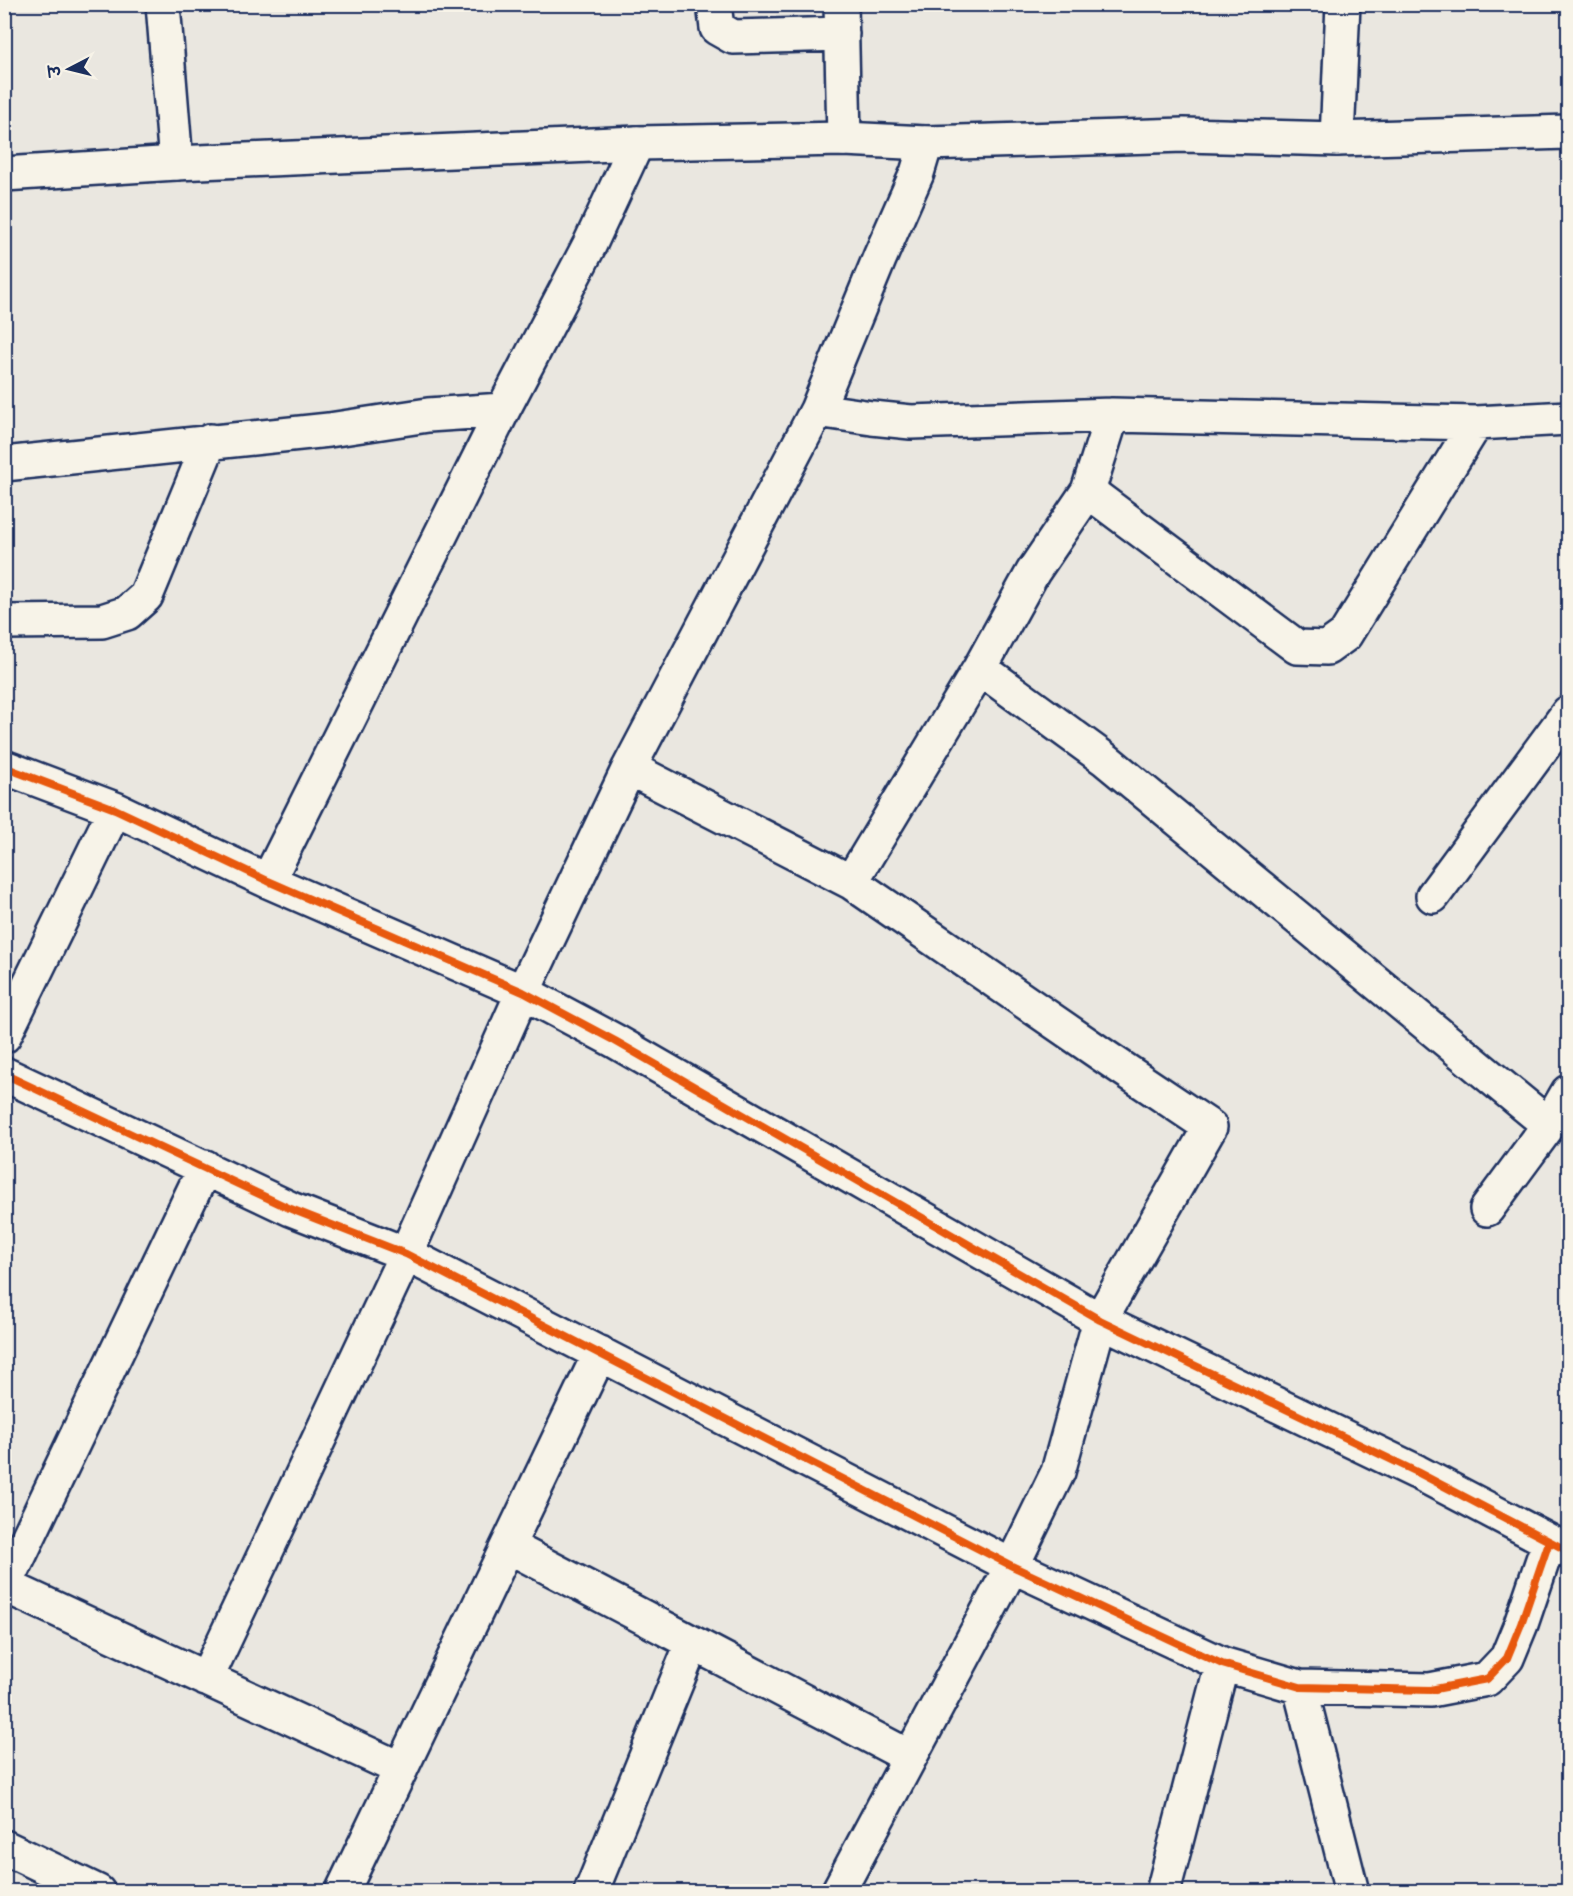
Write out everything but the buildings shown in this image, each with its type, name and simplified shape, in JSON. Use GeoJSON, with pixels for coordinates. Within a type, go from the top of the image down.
{"type":"FeatureCollection","features":[{"type":"Feature","properties":{"kind":"street"},"geometry":{"type":"LineString","coordinates":[[163,4],[176,163]]}},
{"type":"Feature","properties":{"kind":"street"},"geometry":{"type":"LineString","coordinates":[[714,4],[717,28],[733,37],[842,19],[844,139]]}},
{"type":"Feature","properties":{"kind":"street"},"geometry":{"type":"LineString","coordinates":[[1337,139],[1343,4]]}},
{"type":"Feature","properties":{"kind":"street"},"geometry":{"type":"LineString","coordinates":[[4,174],[176,163],[637,143],[844,139],[926,143],[1184,135],[1337,139],[1569,132]]}},
{"type":"Feature","properties":{"kind":"street"},"geometry":{"type":"LineString","coordinates":[[268,881],[503,410],[590,244],[637,143]]}},
{"type":"Feature","properties":{"kind":"street"},"geometry":{"type":"LineString","coordinates":[[206,1679],[406,1254],[523,992],[629,768],[817,410],[917,173],[926,143]]}},
{"type":"Feature","properties":{"kind":"street"},"geometry":{"type":"LineString","coordinates":[[4,464],[328,430],[428,415],[503,410]]}},
{"type":"Feature","properties":{"kind":"street"},"geometry":{"type":"LineString","coordinates":[[817,410],[911,422],[1112,415],[1476,423],[1569,418]]}},
{"type":"Feature","properties":{"kind":"street"},"geometry":{"type":"LineString","coordinates":[[850,882],[980,668],[1034,572],[1088,491],[1112,415]]}},
{"type":"Feature","properties":{"kind":"street"},"geometry":{"type":"LineString","coordinates":[[1088,491],[1297,647],[1327,648],[1346,635],[1476,423]]}},
{"type":"Feature","properties":{"kind":"street"},"geometry":{"type":"LineString","coordinates":[[4,622],[102,621],[127,613],[146,597],[210,441]]}},
{"type":"Feature","properties":{"kind":"street"},"geometry":{"type":"LineString","coordinates":[[980,668],[1106,760],[1549,1125]]}},
{"type":"Feature","properties":{"kind":"street"},"geometry":{"type":"LineString","coordinates":[[1433,896],[1569,712]]}},
{"type":"Feature","properties":{"kind":"street"},"geometry":{"type":"LineString","coordinates":[[4,767],[115,809],[268,881],[523,992],[615,1041],[1100,1320],[1417,1472],[1559,1546],[1507,1658],[1487,1679],[1430,1690],[1300,1687],[1222,1664],[1012,1566],[406,1254],[291,1209],[4,1074]]}},
{"type":"Feature","properties":{"kind":"street"},"geometry":{"type":"LineString","coordinates":[[629,768],[850,882],[1210,1126],[1100,1320],[1058,1472],[1012,1566],[838,1892]]}},
{"type":"Feature","properties":{"kind":"street"},"geometry":{"type":"LineString","coordinates":[[4,1036],[115,809]]}},
{"type":"Feature","properties":{"kind":"street"},"geometry":{"type":"LineString","coordinates":[[1487,1209],[1549,1125],[1569,1092]]}},
{"type":"Feature","properties":{"kind":"street"},"geometry":{"type":"LineString","coordinates":[[205,1167],[5,1586],[401,1769]]}},
{"type":"Feature","properties":{"kind":"street"},"geometry":{"type":"LineString","coordinates":[[342,1892],[600,1353]]}},
{"type":"Feature","properties":{"kind":"street"},"geometry":{"type":"LineString","coordinates":[[507,1546],[910,1757]]}},
{"type":"Feature","properties":{"kind":"street"},"geometry":{"type":"LineString","coordinates":[[591,1892],[692,1644]]}},
{"type":"Feature","properties":{"kind":"street"},"geometry":{"type":"LineString","coordinates":[[1163,1892],[1222,1664]]}},
{"type":"Feature","properties":{"kind":"street"},"geometry":{"type":"LineString","coordinates":[[1300,1687],[1352,1892]]}},
{"type":"Feature","properties":{"kind":"street"},"geometry":{"type":"LineString","coordinates":[[4,1847],[98,1892]]}},
{"type":"Feature","properties":{"kind":"cycle path"},"geometry":{"type":"LineString","coordinates":[[4,767],[115,809],[268,881],[523,992],[615,1041],[1100,1320],[1417,1472],[1568,1551]]}},
{"type":"Feature","properties":{"kind":"cycle path"},"geometry":{"type":"LineString","coordinates":[[4,1074],[291,1209],[406,1254],[1012,1566],[1222,1664],[1300,1687],[1430,1690],[1487,1679],[1507,1658],[1549,1542]]}}]}
